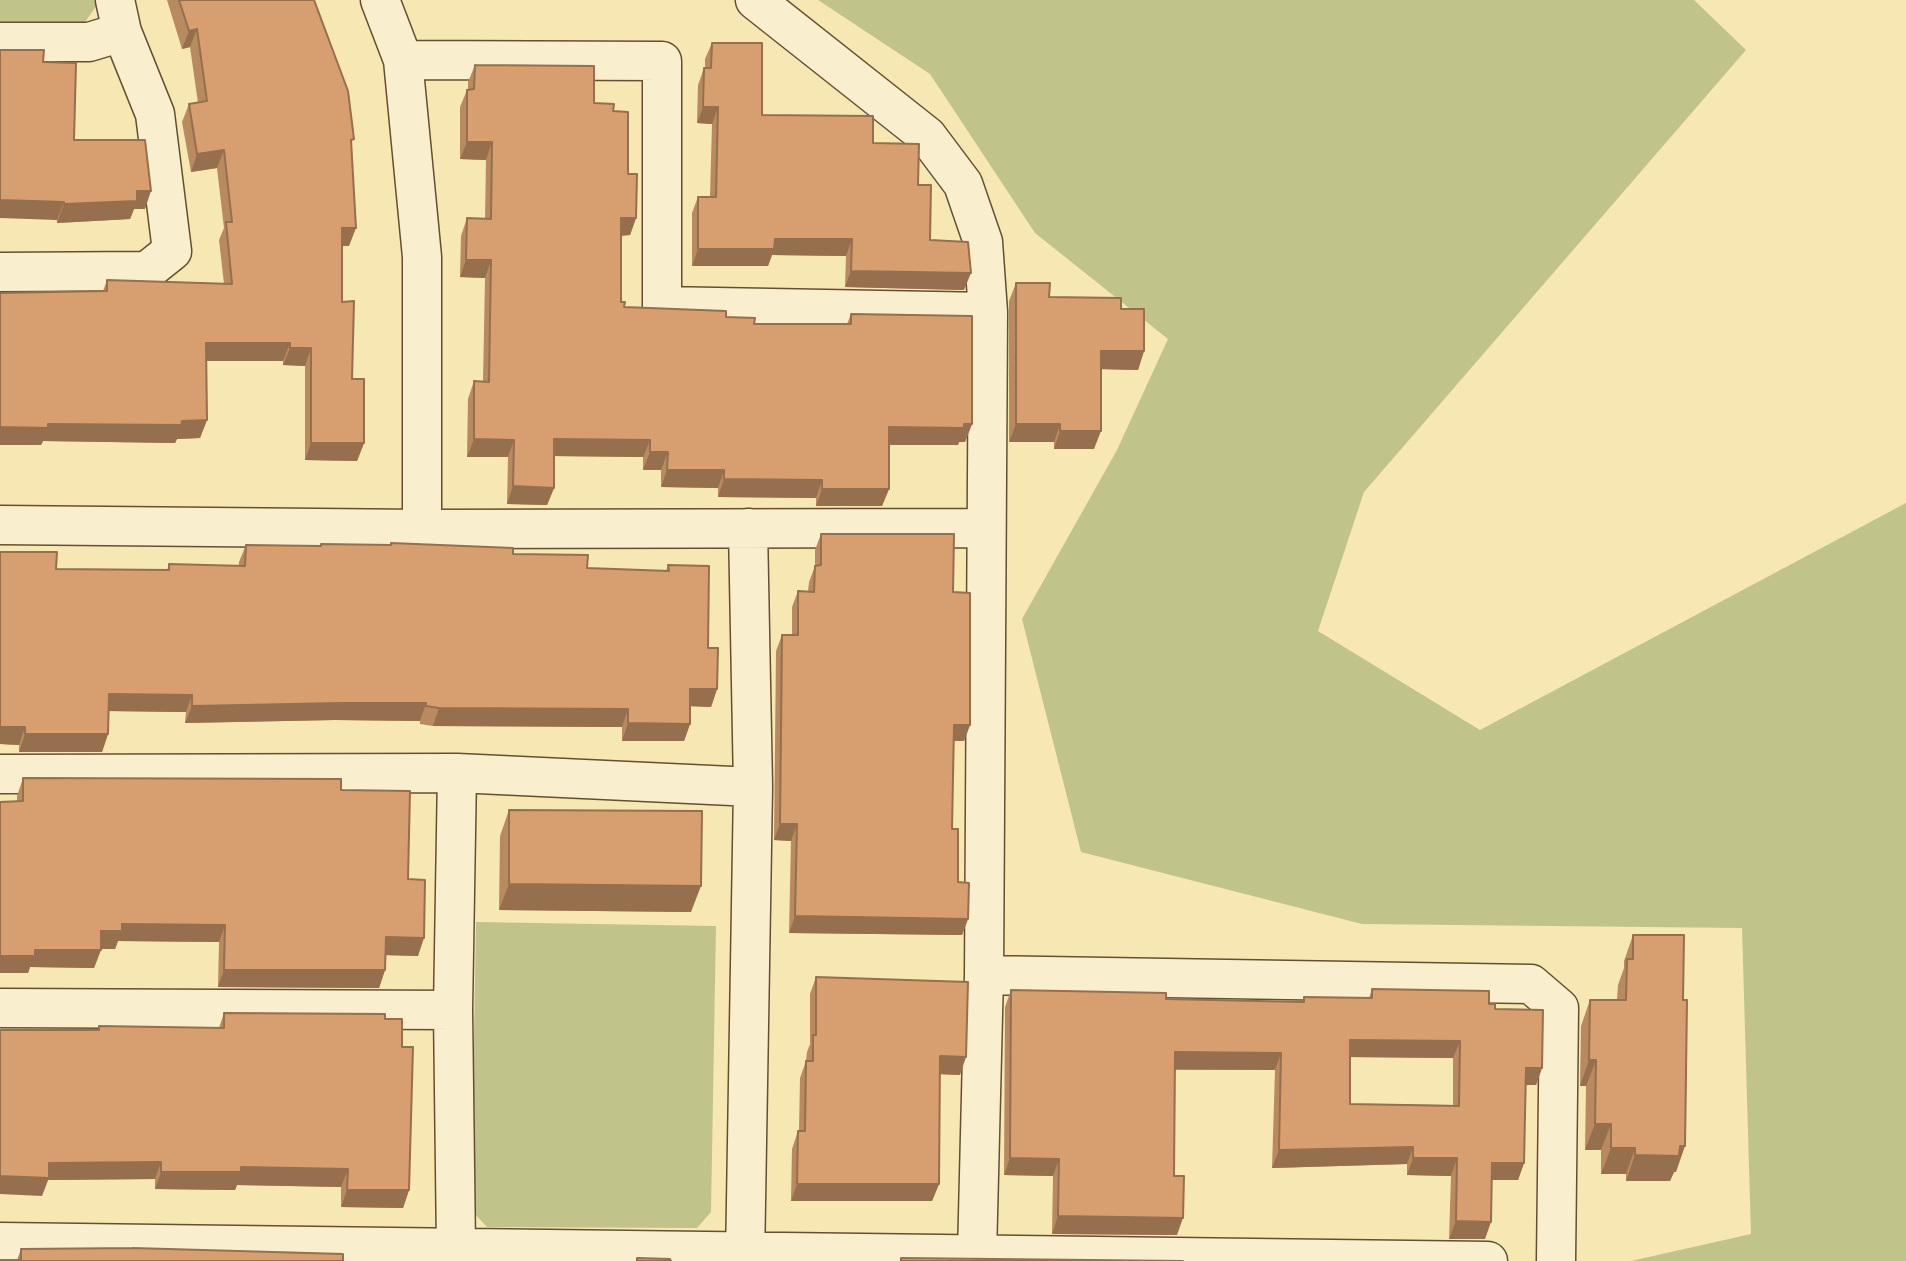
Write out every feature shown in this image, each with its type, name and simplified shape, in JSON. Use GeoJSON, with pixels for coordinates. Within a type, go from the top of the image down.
{"type":"FeatureCollection","features":[{"type":"Feature","properties":{"kind":"street"},"geometry":{"type":"LineString","coordinates":[[380,0],[403,60],[422,257],[422,529]]}},
{"type":"Feature","properties":{"kind":"street"},"geometry":{"type":"LineString","coordinates":[[755,0],[927,136],[963,184],[983,242],[988,312],[984,975],[976,1255]]}},
{"type":"Feature","properties":{"kind":"street"},"geometry":{"type":"LineString","coordinates":[[0,42],[89,41],[118,16],[155,114],[172,251],[147,271],[0,272]]}},
{"type":"Feature","properties":{"kind":"street"},"geometry":{"type":"LineString","coordinates":[[403,60],[662,61],[662,306],[988,312]]}},
{"type":"Feature","properties":{"kind":"street"},"geometry":{"type":"LineString","coordinates":[[0,525],[422,529],[985,528]]}},
{"type":"Feature","properties":{"kind":"street"},"geometry":{"type":"LineString","coordinates":[[745,1257],[752,787],[748,528]]}},
{"type":"Feature","properties":{"kind":"street"},"geometry":{"type":"LineString","coordinates":[[0,774],[457,774],[752,787]]}},
{"type":"Feature","properties":{"kind":"street"},"geometry":{"type":"LineString","coordinates":[[456,1248],[453,1010],[457,774]]}},
{"type":"Feature","properties":{"kind":"street"},"geometry":{"type":"LineString","coordinates":[[984,975],[1531,984],[1559,1008],[1556,1261]]}},
{"type":"Feature","properties":{"kind":"street"},"geometry":{"type":"LineString","coordinates":[[0,1008],[453,1010]]}},
{"type":"Feature","properties":{"kind":"street"},"geometry":{"type":"LineString","coordinates":[[0,1242],[456,1248],[745,1257],[976,1255],[1488,1261]]}},
{"type":"Feature","properties":{"kind":"green space"},"geometry":{"type":"Polygon","coordinates":[[[0,0],[94,0],[97,5],[83,25],[0,25],[0,0]]]}},
{"type":"Feature","properties":{"kind":"green space"},"geometry":{"type":"Polygon","coordinates":[[[818,0],[1694,0],[1746,50],[1364,492],[1318,631],[1480,730],[1906,503],[1906,1261],[1631,1261],[1751,1234],[1742,928],[1362,924],[1081,852],[1022,619],[1117,450],[1168,339],[1035,233],[930,74],[818,0]]]}},
{"type":"Feature","properties":{"kind":"green space"},"geometry":{"type":"Polygon","coordinates":[[[476,922],[716,926],[711,1212],[697,1228],[487,1227],[471,1210],[476,922]]]}},
{"type":"Feature","properties":{"kind":"building"},"geometry":{"type":"Polygon","coordinates":[[[179,0],[314,0],[348,91],[354,139],[351,140],[356,228],[342,228],[342,302],[354,301],[352,379],[364,379],[364,443],[311,443],[311,348],[290,348],[290,343],[206,343],[207,420],[182,421],[181,425],[48,424],[48,428],[0,427],[0,293],[107,291],[107,280],[232,284],[226,222],[232,222],[224,150],[197,154],[189,104],[207,101],[197,29],[189,31],[179,0]]]}},
{"type":"Feature","properties":{"kind":"building"},"geometry":{"type":"Polygon","coordinates":[[[712,43],[762,43],[762,115],[873,116],[873,143],[919,144],[918,185],[931,185],[930,240],[968,242],[971,273],[851,271],[852,239],[775,239],[774,249],[698,249],[698,197],[716,197],[718,107],[703,107],[704,68],[711,68],[712,43]]]}},
{"type":"Feature","properties":{"kind":"building"},"geometry":{"type":"Polygon","coordinates":[[[0,50],[44,50],[43,62],[76,63],[74,140],[145,140],[151,191],[137,191],[137,201],[64,204],[0,200],[0,50]]]}},
{"type":"Feature","properties":{"kind":"building"},"geometry":{"type":"Polygon","coordinates":[[[475,65],[594,66],[594,103],[614,104],[613,111],[628,112],[628,174],[637,174],[636,218],[621,218],[621,302],[625,302],[624,307],[726,311],[726,317],[755,318],[754,324],[851,324],[851,314],[972,316],[972,424],[964,424],[964,428],[889,427],[889,489],[822,489],[822,480],[724,479],[724,470],[667,470],[668,452],[650,452],[650,440],[554,439],[554,488],[513,486],[514,440],[474,439],[474,381],[489,382],[491,260],[466,260],[467,218],[491,219],[492,142],[467,142],[467,90],[474,89],[475,65]]]}},
{"type":"Feature","properties":{"kind":"building"},"geometry":{"type":"Polygon","coordinates":[[[1016,283],[1050,283],[1049,297],[1121,298],[1121,309],[1144,309],[1144,351],[1101,351],[1101,431],[1060,431],[1060,424],[1016,424],[1016,283]]]}},
{"type":"Feature","properties":{"kind":"building"},"geometry":{"type":"Polygon","coordinates":[[[821,534],[954,534],[953,592],[970,593],[970,725],[954,725],[952,829],[958,829],[958,882],[969,883],[968,919],[795,916],[797,824],[780,824],[782,635],[798,635],[798,591],[814,592],[815,566],[821,565],[821,534]]]}},
{"type":"Feature","properties":{"kind":"building"},"geometry":{"type":"Polygon","coordinates":[[[391,543],[513,548],[513,554],[588,555],[587,568],[669,571],[668,565],[709,566],[708,648],[718,648],[717,689],[690,689],[690,724],[628,723],[628,709],[439,708],[426,706],[426,703],[192,706],[192,695],[109,694],[108,734],[25,734],[25,727],[0,727],[0,552],[57,552],[56,569],[169,570],[169,564],[245,566],[246,545],[391,543]]]}},
{"type":"Feature","properties":{"kind":"building"},"geometry":{"type":"Polygon","coordinates":[[[23,778],[341,779],[341,790],[410,791],[408,879],[425,880],[424,938],[386,937],[385,970],[224,970],[225,925],[122,924],[122,931],[101,931],[101,950],[35,950],[35,956],[0,956],[0,802],[23,801],[23,778]]]}},
{"type":"Feature","properties":{"kind":"building"},"geometry":{"type":"Polygon","coordinates":[[[509,810],[702,811],[701,886],[509,884],[509,810]]]}},
{"type":"Feature","properties":{"kind":"building"},"geometry":{"type":"Polygon","coordinates":[[[1633,935],[1684,935],[1683,1000],[1687,1000],[1685,1146],[1680,1146],[1679,1156],[1635,1155],[1635,1148],[1611,1148],[1611,1124],[1595,1124],[1596,1060],[1589,1060],[1590,1000],[1626,1000],[1627,959],[1633,959],[1633,935]]]}},
{"type":"Feature","properties":{"kind":"building"},"geometry":{"type":"Polygon","coordinates":[[[816,977],[968,982],[966,1057],[940,1056],[939,1184],[797,1184],[798,1131],[805,1131],[806,1061],[813,1061],[813,1035],[816,1035],[816,977]]]}},
{"type":"Feature","properties":{"kind":"building"},"geometry":{"type":"Polygon","coordinates":[[[1372,989],[1489,991],[1489,1004],[1495,1004],[1495,1009],[1543,1010],[1542,1068],[1526,1068],[1524,1163],[1492,1163],[1491,1222],[1456,1221],[1457,1158],[1413,1158],[1413,1147],[1279,1150],[1281,1053],[1175,1052],[1174,1176],[1184,1176],[1183,1218],[1058,1216],[1059,1159],[1010,1158],[1011,990],[1166,993],[1166,999],[1304,1002],[1304,997],[1372,998],[1372,989]],[[1350,1040],[1350,1104],[1459,1106],[1460,1041],[1350,1040]]]}},
{"type":"Feature","properties":{"kind":"building"},"geometry":{"type":"Polygon","coordinates":[[[224,1013],[385,1014],[385,1019],[402,1019],[402,1047],[413,1047],[409,1190],[347,1190],[348,1169],[241,1167],[241,1172],[161,1172],[161,1162],[49,1163],[49,1178],[0,1176],[0,1030],[99,1030],[99,1026],[224,1028],[224,1013]]]}},
{"type":"Feature","properties":{"kind":"building"},"geometry":{"type":"Polygon","coordinates":[[[133,1248],[343,1254],[343,1261],[0,1261],[21,1260],[21,1249],[133,1248]]]}},
{"type":"Feature","properties":{"kind":"building"},"geometry":{"type":"Polygon","coordinates":[[[637,1258],[670,1259],[671,1261],[637,1261],[637,1258]]]}},
{"type":"Feature","properties":{"kind":"building"},"geometry":{"type":"Polygon","coordinates":[[[901,1258],[1183,1261],[901,1261],[901,1258]]]}}]}
